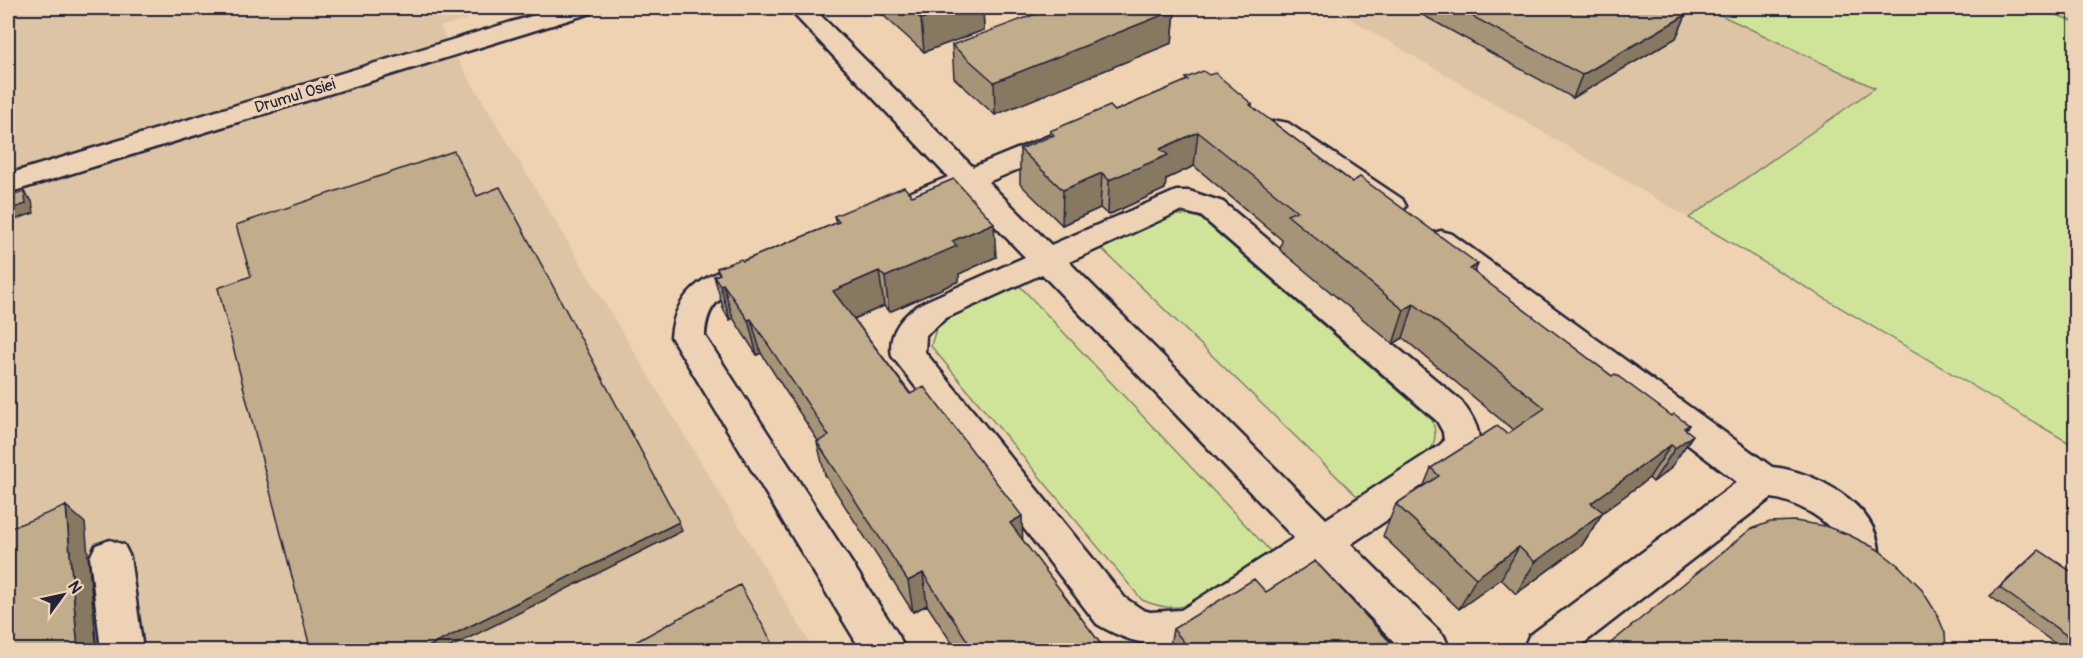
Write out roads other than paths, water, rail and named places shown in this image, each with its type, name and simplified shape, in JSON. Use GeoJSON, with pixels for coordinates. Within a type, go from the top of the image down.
{"type":"FeatureCollection","features":[{"type":"Feature","properties":{"kind":"street","name":"Drumul Osiei"},"geometry":{"type":"LineString","coordinates":[[8,184],[582,8]]}},
{"type":"Feature","properties":{"kind":"street"},"geometry":{"type":"LineString","coordinates":[[800,8],[1429,651]]}},
{"type":"Feature","properties":{"kind":"street"},"geometry":{"type":"LineString","coordinates":[[1254,113],[1435,236],[1764,482],[1788,484],[1813,494],[1838,512],[1854,532],[1860,552],[1855,571]]}},
{"type":"Feature","properties":{"kind":"street"},"geometry":{"type":"LineString","coordinates":[[893,211],[1090,128]]}},
{"type":"Feature","properties":{"kind":"street"},"geometry":{"type":"LineString","coordinates":[[1176,201],[1202,204],[1212,209],[1449,411],[1460,425],[1463,438],[1458,452],[1192,625],[1177,631],[1152,632],[1122,621],[1111,611],[909,356],[906,348],[908,336],[923,316],[1046,259],[1176,201]]}},
{"type":"Feature","properties":{"kind":"street"},"geometry":{"type":"LineString","coordinates":[[786,256],[722,284],[703,295],[692,308],[687,321],[688,337],[884,651]]}},
{"type":"Feature","properties":{"kind":"street"},"geometry":{"type":"LineString","coordinates":[[1544,651],[1764,482]]}},
{"type":"Feature","properties":{"kind":"street"},"geometry":{"type":"LineString","coordinates":[[110,557],[122,651]]}}]}
